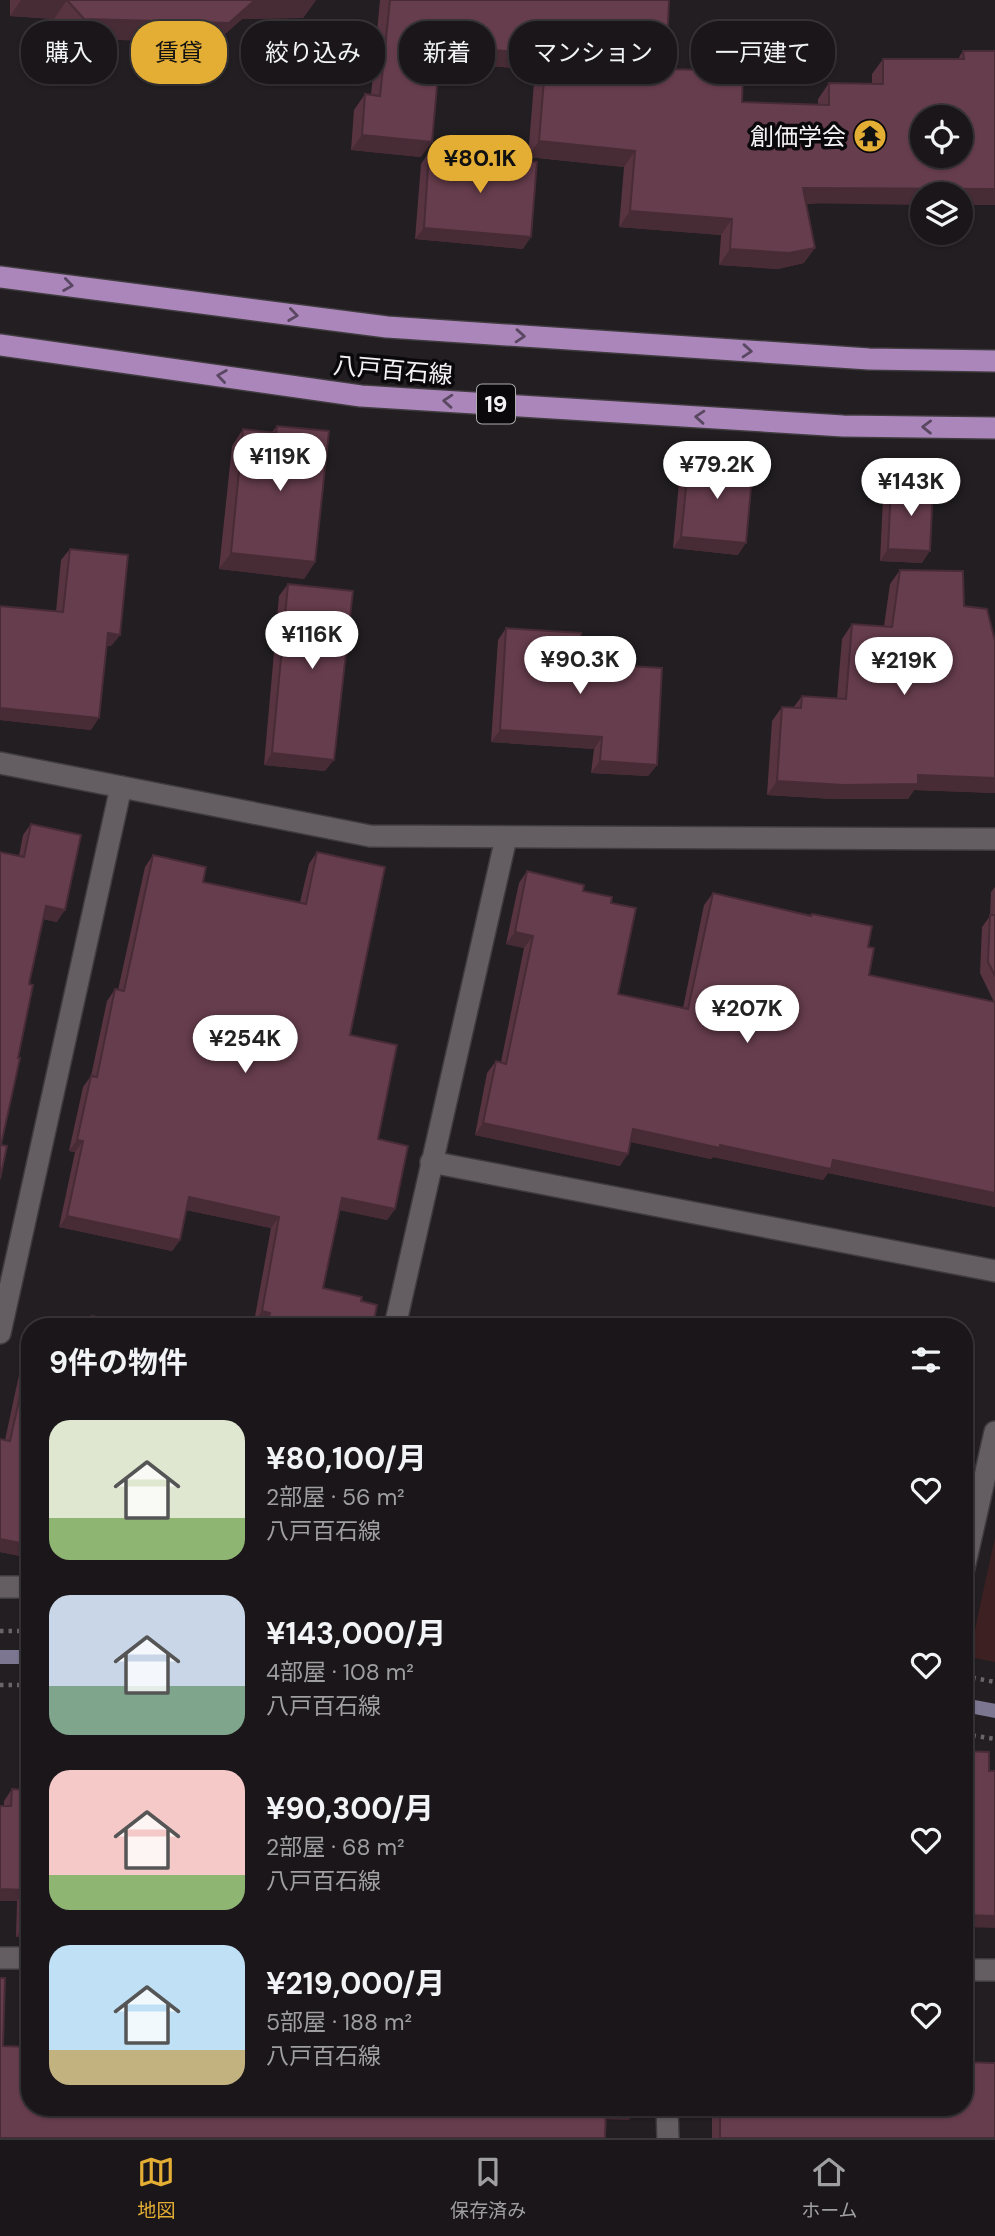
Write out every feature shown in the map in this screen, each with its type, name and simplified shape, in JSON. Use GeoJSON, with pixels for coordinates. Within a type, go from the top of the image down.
{"type":"FeatureCollection","features":[{"type":"Feature","properties":{"kind":"main road","name":"八戸百石線"},"geometry":{"type":"LineString","coordinates":[[0,276],[387,327],[869,359],[995,361]]}},
{"type":"Feature","properties":{"kind":"main road","name":"八戸百石線"},"geometry":{"type":"LineString","coordinates":[[0,345],[361,396],[843,426],[995,428]]}},
{"type":"Feature","properties":{"kind":"street"},"geometry":{"type":"LineString","coordinates":[[0,763],[370,836],[995,839]]}},
{"type":"Feature","properties":{"kind":"street"},"geometry":{"type":"LineString","coordinates":[[0,1333],[121,787]]}},
{"type":"Feature","properties":{"kind":"street"},"geometry":{"type":"LineString","coordinates":[[397,1318],[506,838]]}},
{"type":"Feature","properties":{"kind":"street"},"geometry":{"type":"LineString","coordinates":[[431,1162],[995,1271]]}},
{"type":"Feature","properties":{"kind":"street"},"geometry":{"type":"LineString","coordinates":[[973,1529],[995,1432]]}},
{"type":"Feature","properties":{"kind":"street"},"geometry":{"type":"LineString","coordinates":[[0,1587],[21,1587]]}},
{"type":"Feature","properties":{"kind":"street"},"geometry":{"type":"LineString","coordinates":[[0,1958],[21,1958]]}},
{"type":"Feature","properties":{"kind":"street"},"geometry":{"type":"LineString","coordinates":[[973,1970],[995,1970]]}},
{"type":"Feature","properties":{"kind":"street"},"geometry":{"type":"LineString","coordinates":[[667,2116],[668,2138]]}},
{"type":"Feature","properties":{"kind":"path"},"geometry":{"type":"LineString","coordinates":[[0,1631],[21,1631]]}},
{"type":"Feature","properties":{"kind":"path"},"geometry":{"type":"LineString","coordinates":[[973,1678],[995,1682]]}},
{"type":"Feature","properties":{"kind":"path"},"geometry":{"type":"LineString","coordinates":[[0,1685],[21,1685]]}},
{"type":"Feature","properties":{"kind":"path"},"geometry":{"type":"LineString","coordinates":[[973,1735],[995,1739]]}},
{"type":"Feature","properties":{"kind":"shaded area"},"geometry":{"type":"Polygon","coordinates":[[[995,1537],[995,1662],[973,1658],[973,1639],[995,1537]]]}},
{"type":"Feature","properties":{"kind":"building"},"geometry":{"type":"Polygon","coordinates":[[[67,0],[255,0],[229,23],[84,19],[67,0]]]}},
{"type":"Feature","properties":{"kind":"building"},"geometry":{"type":"Polygon","coordinates":[[[390,0],[669,0],[668,21],[509,21],[509,51],[495,50],[495,21],[399,21],[399,84],[437,84],[432,142],[362,135],[365,94],[380,96],[381,84],[385,84],[385,48],[390,0]]]}},
{"type":"Feature","properties":{"kind":"building"},"geometry":{"type":"Polygon","coordinates":[[[963,51],[995,51],[995,189],[973,189],[973,182],[910,182],[910,189],[803,188],[815,248],[789,253],[730,249],[732,219],[630,211],[635,151],[539,141],[544,84],[677,84],[677,69],[691,70],[691,84],[743,84],[742,102],[829,105],[829,84],[883,84],[883,59],[964,59],[963,51]]]}},
{"type":"Feature","properties":{"kind":"building"},"geometry":{"type":"Polygon","coordinates":[[[429,152],[537,162],[531,237],[424,228],[429,152]]]}},
{"type":"Feature","properties":{"kind":"building"},"geometry":{"type":"Polygon","coordinates":[[[277,426],[329,431],[315,562],[231,553],[243,429],[276,433],[277,426]]]}},
{"type":"Feature","properties":{"kind":"building"},"geometry":{"type":"Polygon","coordinates":[[[689,459],[753,466],[746,543],[681,537],[689,459]]]}},
{"type":"Feature","properties":{"kind":"building"},"geometry":{"type":"Polygon","coordinates":[[[891,486],[933,488],[930,551],[888,549],[891,486]]]}},
{"type":"Feature","properties":{"kind":"building"},"geometry":{"type":"Polygon","coordinates":[[[70,549],[128,555],[120,635],[108,633],[99,718],[0,708],[0,606],[63,612],[70,549]]]}},
{"type":"Feature","properties":{"kind":"building"},"geometry":{"type":"Polygon","coordinates":[[[900,570],[963,571],[964,606],[987,609],[995,641],[995,778],[918,775],[918,784],[843,785],[777,781],[782,707],[801,708],[802,696],[846,699],[852,624],[892,627],[900,570]]]}},
{"type":"Feature","properties":{"kind":"building"},"geometry":{"type":"Polygon","coordinates":[[[288,584],[353,591],[334,760],[272,753],[288,584]]]}},
{"type":"Feature","properties":{"kind":"building"},"geometry":{"type":"Polygon","coordinates":[[[506,628],[581,633],[579,663],[662,668],[657,765],[600,761],[602,737],[500,730],[506,628]]]}},
{"type":"Feature","properties":{"kind":"building"},"geometry":{"type":"Polygon","coordinates":[[[31,824],[81,835],[65,910],[46,906],[29,984],[33,985],[20,1058],[1,1145],[7,1146],[0,1179],[0,852],[24,857],[31,824]]]}},
{"type":"Feature","properties":{"kind":"building"},"geometry":{"type":"Polygon","coordinates":[[[317,852],[385,867],[350,1035],[397,1045],[378,1139],[408,1146],[395,1209],[342,1198],[323,1288],[362,1297],[361,1301],[377,1305],[375,1318],[269,1318],[270,1313],[262,1311],[279,1217],[189,1197],[180,1240],[67,1216],[83,1141],[77,1140],[91,1076],[97,1077],[115,989],[124,991],[153,855],[206,867],[203,882],[306,904],[317,852]]]}},
{"type":"Feature","properties":{"kind":"building"},"geometry":{"type":"Polygon","coordinates":[[[527,871],[584,885],[583,891],[612,897],[611,903],[636,908],[618,994],[688,1009],[713,893],[811,916],[812,914],[872,926],[868,947],[874,948],[869,975],[995,1002],[995,1193],[833,1160],[831,1169],[633,1129],[628,1154],[483,1123],[496,1061],[506,1064],[533,936],[515,932],[527,871]]]}},
{"type":"Feature","properties":{"kind":"building"},"geometry":{"type":"Polygon","coordinates":[[[990,915],[995,915],[995,976],[988,962],[990,915]]]}},
{"type":"Feature","properties":{"kind":"building"},"geometry":{"type":"Polygon","coordinates":[[[21,1391],[21,1543],[0,1539],[0,1439],[10,1441],[21,1391]]]}},
{"type":"Feature","properties":{"kind":"building"},"geometry":{"type":"Polygon","coordinates":[[[973,1751],[989,1752],[989,1771],[995,1771],[995,1916],[973,1915],[973,1751]]]}},
{"type":"Feature","properties":{"kind":"building"},"geometry":{"type":"Polygon","coordinates":[[[12,1789],[21,1790],[21,1890],[0,1889],[0,1806],[11,1806],[12,1789]]]}},
{"type":"Feature","properties":{"kind":"building"},"geometry":{"type":"Polygon","coordinates":[[[0,1978],[5,1978],[3,2046],[21,2047],[21,2116],[606,2116],[605,2138],[0,2138],[0,1978]]]}},
{"type":"Feature","properties":{"kind":"building"},"geometry":{"type":"Polygon","coordinates":[[[973,2062],[995,2063],[995,2138],[720,2138],[720,2116],[973,2116],[973,2062]]]}},
{"type":"Feature","properties":{"kind":"waterway"},"geometry":{"type":"LineString","coordinates":[[0,1657],[21,1657]]}},
{"type":"Feature","properties":{"kind":"waterway"},"geometry":{"type":"LineString","coordinates":[[973,1707],[995,1711]]}},
{"type":"Feature","properties":{"kind":"place","name":"創価学会"},"geometry":{"type":"Point","coordinates":[870,136]}}]}
